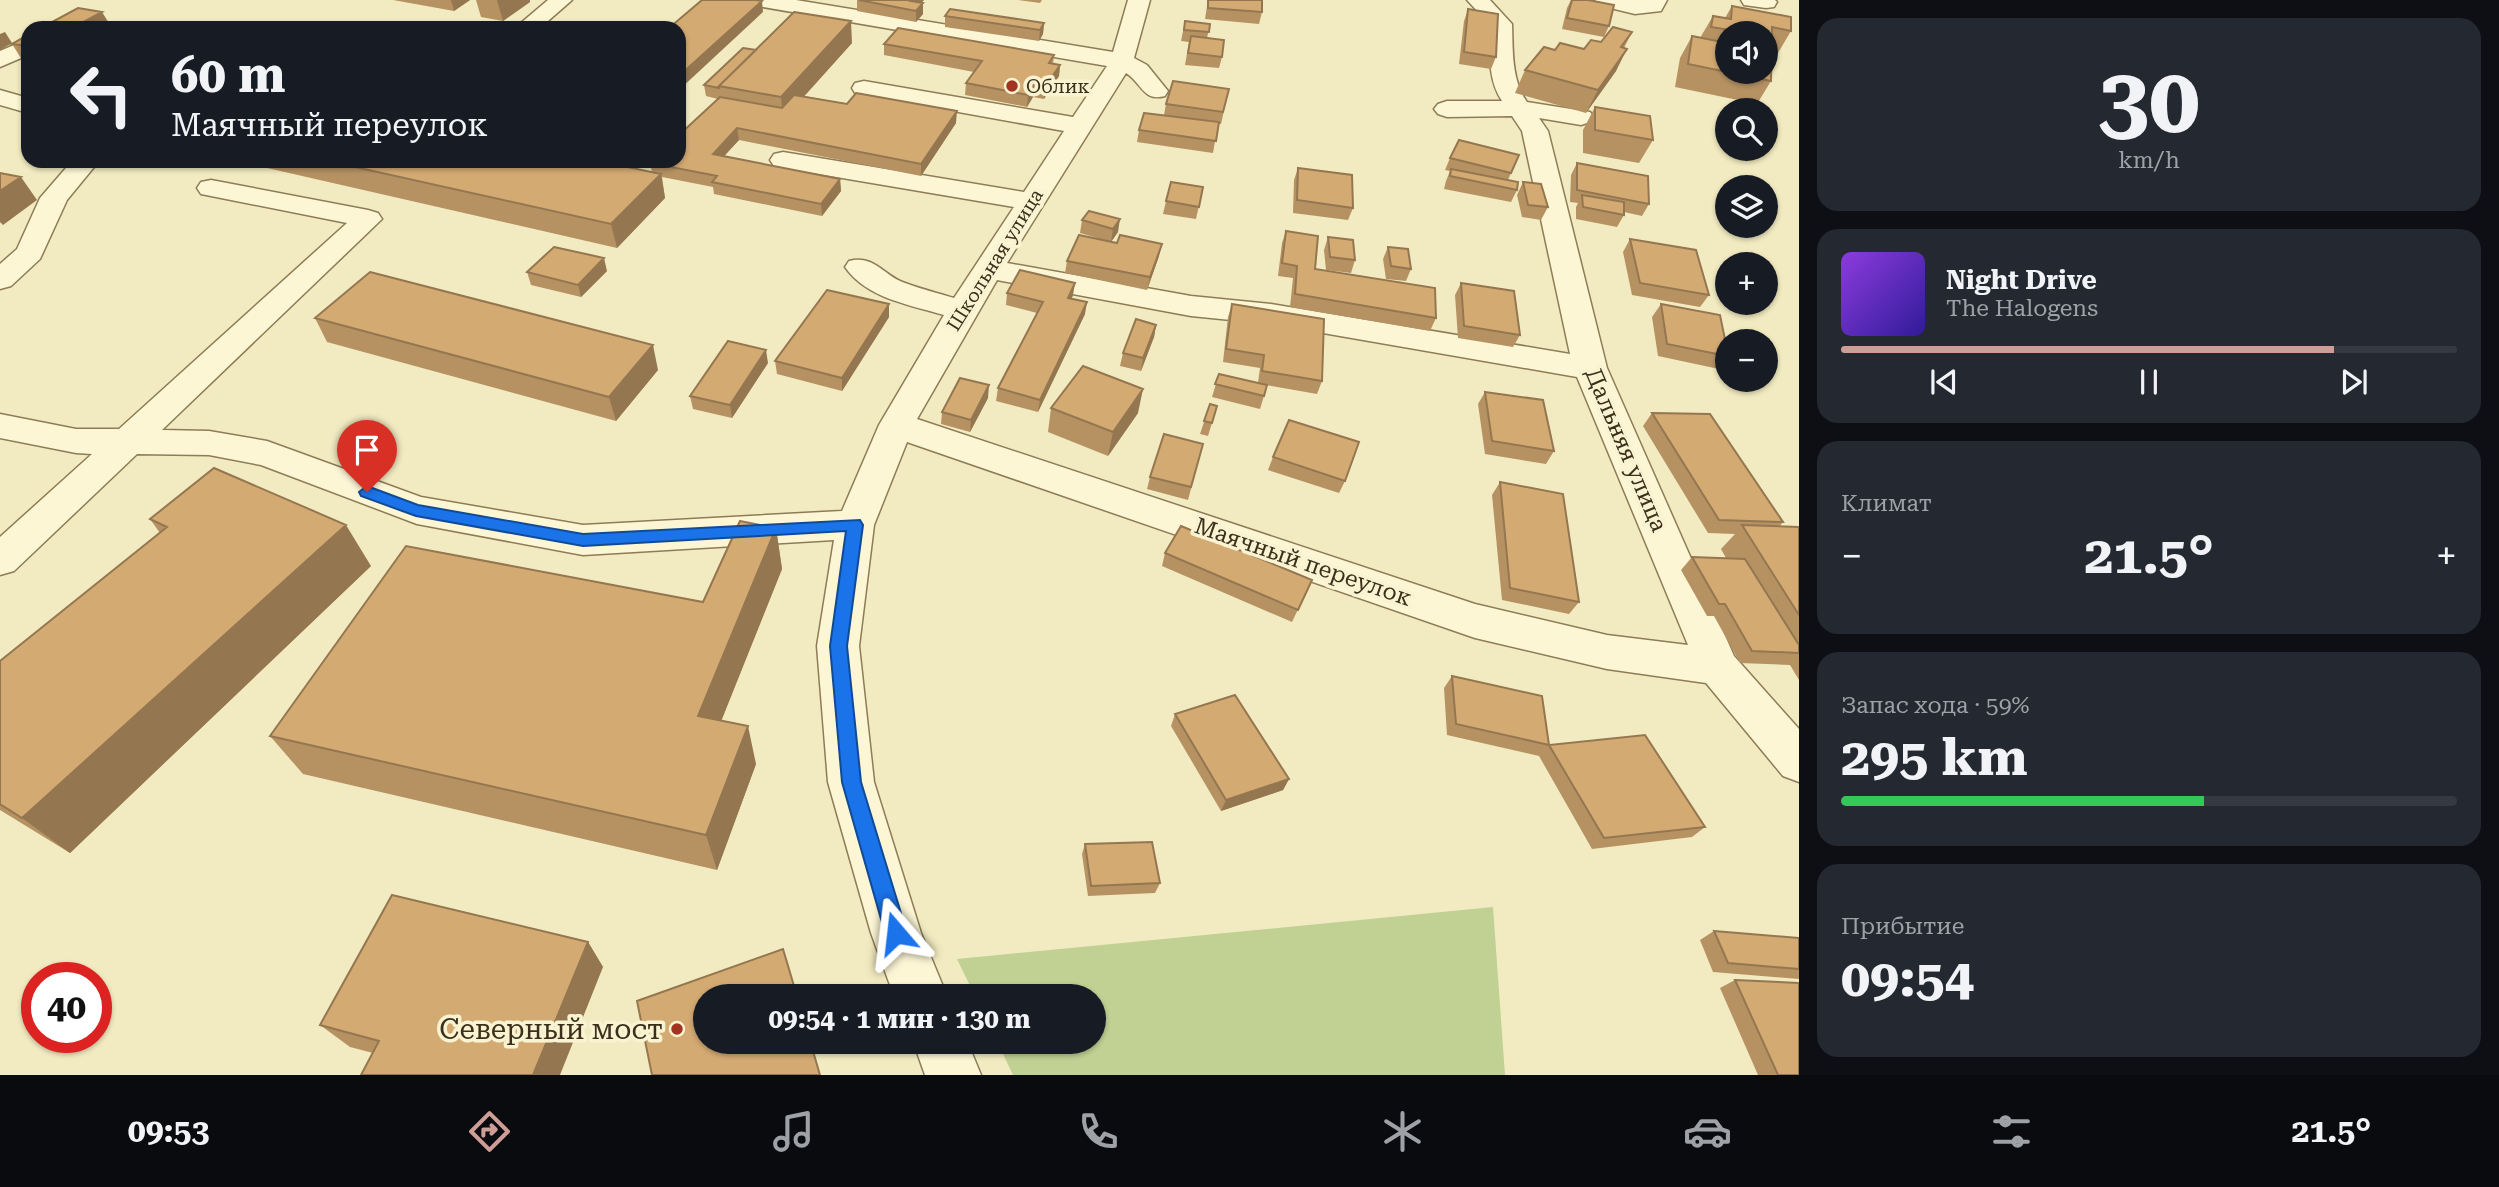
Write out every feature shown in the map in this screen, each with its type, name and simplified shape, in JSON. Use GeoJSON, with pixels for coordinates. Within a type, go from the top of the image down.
{"type":"FeatureCollection","features":[{"type":"Feature","properties":{"kind":"street"},"geometry":{"type":"LineString","coordinates":[[535,21],[561,0]]}},
{"type":"Feature","properties":{"kind":"street"},"geometry":{"type":"LineString","coordinates":[[757,0],[842,7],[1122,61],[1139,70],[1156,91]]}},
{"type":"Feature","properties":{"kind":"street","name":"Школьная улица"},"geometry":{"type":"LineString","coordinates":[[916,984],[896,933],[851,782],[838,646],[855,525],[896,425],[962,310],[1122,61],[1139,0]]}},
{"type":"Feature","properties":{"kind":"street","name":"Дальняя улица"},"geometry":{"type":"LineString","coordinates":[[1478,0],[1501,24],[1504,74],[1508,92],[1535,131],[1590,368],[1718,667],[1799,762]]}},
{"type":"Feature","properties":{"kind":"street"},"geometry":{"type":"LineString","coordinates":[[1606,0],[1635,6],[1653,6],[1656,0]]}},
{"type":"Feature","properties":{"kind":"street"},"geometry":{"type":"LineString","coordinates":[[0,60],[21,50]]}},
{"type":"Feature","properties":{"kind":"street"},"geometry":{"type":"LineString","coordinates":[[864,88],[1080,126]]}},
{"type":"Feature","properties":{"kind":"street"},"geometry":{"type":"LineString","coordinates":[[0,97],[21,104]]}},
{"type":"Feature","properties":{"kind":"street"},"geometry":{"type":"LineString","coordinates":[[1447,109],[1520,108],[1581,117]]}},
{"type":"Feature","properties":{"kind":"street"},"geometry":{"type":"LineString","coordinates":[[783,160],[1031,202]]}},
{"type":"Feature","properties":{"kind":"street"},"geometry":{"type":"LineString","coordinates":[[0,280],[30,253],[54,198],[80,168]]}},
{"type":"Feature","properties":{"kind":"street"},"geometry":{"type":"LineString","coordinates":[[0,560],[368,219],[211,188]]}},
{"type":"Feature","properties":{"kind":"street"},"geometry":{"type":"LineString","coordinates":[[860,267],[891,289],[962,310]]}},
{"type":"Feature","properties":{"kind":"street"},"geometry":{"type":"LineString","coordinates":[[988,269],[1191,306],[1271,314],[1590,368]]}},
{"type":"Feature","properties":{"kind":"street","name":"Маячный переулок"},"geometry":{"type":"LineString","coordinates":[[896,425],[1475,621],[1606,652],[1718,667]]}},
{"type":"Feature","properties":{"kind":"street"},"geometry":{"type":"LineString","coordinates":[[0,426],[76,441],[209,443],[267,454],[416,510],[583,540],[855,525]]}},
{"type":"Feature","properties":{"kind":"street"},"geometry":{"type":"LineString","coordinates":[[945,1054],[953,1075]]}},
{"type":"Feature","properties":{"kind":"green space"},"geometry":{"type":"Polygon","coordinates":[[[1493,907],[1505,1075],[1013,1075],[1003,1054],[1106,1054],[1106,984],[969,984],[957,959],[1493,907]]]}},
{"type":"Feature","properties":{"kind":"building"},"geometry":{"type":"Polygon","coordinates":[[[702,0],[762,1],[686,70],[686,21],[677,21],[702,0]]]}},
{"type":"Feature","properties":{"kind":"building"},"geometry":{"type":"Polygon","coordinates":[[[859,0],[913,0],[911,1],[923,3],[916,11],[859,0]]]}},
{"type":"Feature","properties":{"kind":"building"},"geometry":{"type":"Polygon","coordinates":[[[1208,0],[1262,0],[1262,12],[1208,8],[1208,0]]]}},
{"type":"Feature","properties":{"kind":"building"},"geometry":{"type":"Polygon","coordinates":[[[1572,0],[1614,5],[1609,26],[1567,18],[1572,0]]]}},
{"type":"Feature","properties":{"kind":"building"},"geometry":{"type":"Polygon","coordinates":[[[1732,6],[1791,17],[1791,31],[1778,28],[1778,21],[1715,21],[1715,28],[1711,27],[1713,16],[1731,19],[1732,6]]]}},
{"type":"Feature","properties":{"kind":"building"},"geometry":{"type":"Polygon","coordinates":[[[78,8],[102,12],[85,21],[54,21],[78,8]]]}},
{"type":"Feature","properties":{"kind":"building"},"geometry":{"type":"Polygon","coordinates":[[[950,9],[1044,23],[1040,30],[945,16],[950,9]]]}},
{"type":"Feature","properties":{"kind":"building"},"geometry":{"type":"Polygon","coordinates":[[[1468,9],[1498,14],[1496,57],[1464,52],[1468,9]]]}},
{"type":"Feature","properties":{"kind":"building"},"geometry":{"type":"Polygon","coordinates":[[[794,12],[851,21],[781,97],[719,86],[794,12]]]}},
{"type":"Feature","properties":{"kind":"building"},"geometry":{"type":"Polygon","coordinates":[[[1185,21],[1210,24],[1209,32],[1184,30],[1185,21]]]}},
{"type":"Feature","properties":{"kind":"building"},"geometry":{"type":"Polygon","coordinates":[[[1613,27],[1632,32],[1621,47],[1627,49],[1598,90],[1525,70],[1544,47],[1555,50],[1560,43],[1584,49],[1591,40],[1601,42],[1613,27]]]}},
{"type":"Feature","properties":{"kind":"building"},"geometry":{"type":"Polygon","coordinates":[[[898,28],[1054,55],[1049,63],[1060,65],[1045,87],[1034,85],[1028,95],[966,83],[982,61],[884,44],[898,28]]]}},
{"type":"Feature","properties":{"kind":"building"},"geometry":{"type":"Polygon","coordinates":[[[1191,36],[1224,40],[1222,57],[1188,53],[1191,36]]]}},
{"type":"Feature","properties":{"kind":"building"},"geometry":{"type":"Polygon","coordinates":[[[1692,36],[1715,41],[1715,70],[1688,64],[1692,36]]]}},
{"type":"Feature","properties":{"kind":"building"},"geometry":{"type":"Polygon","coordinates":[[[743,48],[756,50],[719,88],[704,85],[743,48]]]}},
{"type":"Feature","properties":{"kind":"building"},"geometry":{"type":"Polygon","coordinates":[[[1173,81],[1229,89],[1223,112],[1166,104],[1173,81]]]}},
{"type":"Feature","properties":{"kind":"building"},"geometry":{"type":"Polygon","coordinates":[[[856,93],[957,111],[921,164],[737,128],[713,154],[840,179],[821,204],[712,182],[717,176],[676,168],[686,168],[686,129],[720,97],[782,108],[794,95],[847,104],[856,93]]]}},
{"type":"Feature","properties":{"kind":"building"},"geometry":{"type":"Polygon","coordinates":[[[1595,107],[1650,116],[1653,140],[1595,130],[1595,107]]]}},
{"type":"Feature","properties":{"kind":"building"},"geometry":{"type":"Polygon","coordinates":[[[1144,113],[1219,122],[1216,141],[1139,130],[1144,113]]]}},
{"type":"Feature","properties":{"kind":"building"},"geometry":{"type":"Polygon","coordinates":[[[1459,140],[1519,155],[1511,173],[1450,158],[1459,140]]]}},
{"type":"Feature","properties":{"kind":"building"},"geometry":{"type":"Polygon","coordinates":[[[1577,163],[1648,176],[1649,204],[1577,190],[1577,163]]]}},
{"type":"Feature","properties":{"kind":"building"},"geometry":{"type":"Polygon","coordinates":[[[359,168],[632,168],[661,174],[611,224],[359,168]]]}},
{"type":"Feature","properties":{"kind":"building"},"geometry":{"type":"Polygon","coordinates":[[[1298,168],[1352,175],[1353,208],[1297,200],[1298,168]]]}},
{"type":"Feature","properties":{"kind":"building"},"geometry":{"type":"Polygon","coordinates":[[[1451,169],[1518,182],[1517,190],[1450,176],[1451,169]]]}},
{"type":"Feature","properties":{"kind":"building"},"geometry":{"type":"Polygon","coordinates":[[[0,173],[21,177],[0,191],[0,173]]]}},
{"type":"Feature","properties":{"kind":"building"},"geometry":{"type":"Polygon","coordinates":[[[1171,182],[1203,187],[1199,207],[1166,201],[1171,182]]]}},
{"type":"Feature","properties":{"kind":"building"},"geometry":{"type":"Polygon","coordinates":[[[1523,182],[1541,184],[1548,207],[1528,205],[1523,182]]]}},
{"type":"Feature","properties":{"kind":"building"},"geometry":{"type":"Polygon","coordinates":[[[1582,195],[1624,202],[1624,215],[1583,207],[1582,195]]]}},
{"type":"Feature","properties":{"kind":"building"},"geometry":{"type":"Polygon","coordinates":[[[1089,211],[1120,219],[1113,229],[1082,220],[1089,211]]]}},
{"type":"Feature","properties":{"kind":"building"},"geometry":{"type":"Polygon","coordinates":[[[1286,231],[1318,236],[1315,269],[1435,288],[1436,318],[1295,294],[1297,266],[1282,263],[1286,231]]]}},
{"type":"Feature","properties":{"kind":"building"},"geometry":{"type":"Polygon","coordinates":[[[1079,235],[1117,243],[1120,235],[1162,244],[1150,277],[1067,261],[1079,235]]]}},
{"type":"Feature","properties":{"kind":"building"},"geometry":{"type":"Polygon","coordinates":[[[1328,237],[1353,240],[1355,260],[1330,257],[1328,237]]]}},
{"type":"Feature","properties":{"kind":"building"},"geometry":{"type":"Polygon","coordinates":[[[1630,239],[1696,250],[1709,295],[1640,283],[1630,239]]]}},
{"type":"Feature","properties":{"kind":"building"},"geometry":{"type":"Polygon","coordinates":[[[554,247],[604,258],[578,285],[527,272],[554,247]]]}},
{"type":"Feature","properties":{"kind":"building"},"geometry":{"type":"Polygon","coordinates":[[[1388,247],[1408,249],[1411,269],[1391,266],[1388,247]]]}},
{"type":"Feature","properties":{"kind":"building"},"geometry":{"type":"Polygon","coordinates":[[[1020,270],[1075,283],[1068,298],[1087,302],[1040,400],[998,388],[1043,302],[1007,293],[1020,270]]]}},
{"type":"Feature","properties":{"kind":"building"},"geometry":{"type":"Polygon","coordinates":[[[370,272],[653,345],[609,397],[315,318],[370,272]]]}},
{"type":"Feature","properties":{"kind":"building"},"geometry":{"type":"Polygon","coordinates":[[[1461,283],[1514,291],[1520,335],[1464,326],[1461,283]]]}},
{"type":"Feature","properties":{"kind":"building"},"geometry":{"type":"Polygon","coordinates":[[[827,290],[889,304],[842,378],[775,361],[827,290]]]}},
{"type":"Feature","properties":{"kind":"building"},"geometry":{"type":"Polygon","coordinates":[[[1232,304],[1324,319],[1322,381],[1262,371],[1264,355],[1226,349],[1232,304]]]}},
{"type":"Feature","properties":{"kind":"building"},"geometry":{"type":"Polygon","coordinates":[[[1661,304],[1720,315],[1723,329],[1715,329],[1715,354],[1667,344],[1661,304]]]}},
{"type":"Feature","properties":{"kind":"building"},"geometry":{"type":"Polygon","coordinates":[[[1136,319],[1156,325],[1143,358],[1123,353],[1136,319]]]}},
{"type":"Feature","properties":{"kind":"building"},"geometry":{"type":"Polygon","coordinates":[[[728,341],[766,350],[730,405],[690,396],[728,341]]]}},
{"type":"Feature","properties":{"kind":"building"},"geometry":{"type":"Polygon","coordinates":[[[1083,366],[1143,389],[1113,432],[1051,408],[1083,366]]]}},
{"type":"Feature","properties":{"kind":"building"},"geometry":{"type":"Polygon","coordinates":[[[1219,374],[1267,385],[1264,396],[1215,384],[1219,374]]]}},
{"type":"Feature","properties":{"kind":"building"},"geometry":{"type":"Polygon","coordinates":[[[960,378],[989,385],[971,420],[942,412],[960,378]]]}},
{"type":"Feature","properties":{"kind":"building"},"geometry":{"type":"Polygon","coordinates":[[[1485,392],[1543,400],[1554,451],[1492,441],[1485,392]]]}},
{"type":"Feature","properties":{"kind":"building"},"geometry":{"type":"Polygon","coordinates":[[[1210,404],[1217,406],[1212,423],[1204,421],[1210,404]]]}},
{"type":"Feature","properties":{"kind":"building"},"geometry":{"type":"Polygon","coordinates":[[[1652,413],[1710,414],[1783,522],[1719,520],[1652,413]]]}},
{"type":"Feature","properties":{"kind":"building"},"geometry":{"type":"Polygon","coordinates":[[[1289,420],[1359,442],[1345,481],[1273,457],[1289,420]]]}},
{"type":"Feature","properties":{"kind":"building"},"geometry":{"type":"Polygon","coordinates":[[[1164,434],[1203,444],[1191,487],[1150,477],[1164,434]]]}},
{"type":"Feature","properties":{"kind":"building"},"geometry":{"type":"Polygon","coordinates":[[[214,468],[346,525],[22,818],[0,804],[0,661],[167,527],[150,519],[214,468]]]}},
{"type":"Feature","properties":{"kind":"building"},"geometry":{"type":"Polygon","coordinates":[[[1500,482],[1563,494],[1579,602],[1510,588],[1500,482]]]}},
{"type":"Feature","properties":{"kind":"building"},"geometry":{"type":"Polygon","coordinates":[[[740,521],[776,528],[698,716],[748,726],[706,835],[270,736],[406,546],[703,602],[740,521]]]}},
{"type":"Feature","properties":{"kind":"building"},"geometry":{"type":"Polygon","coordinates":[[[1742,525],[1799,527],[1799,615],[1742,525]]]}},
{"type":"Feature","properties":{"kind":"building"},"geometry":{"type":"Polygon","coordinates":[[[1181,526],[1312,580],[1298,610],[1165,553],[1181,526]]]}},
{"type":"Feature","properties":{"kind":"building"},"geometry":{"type":"Polygon","coordinates":[[[1692,557],[1745,559],[1799,645],[1799,653],[1752,651],[1725,604],[1719,604],[1692,557]]]}},
{"type":"Feature","properties":{"kind":"building"},"geometry":{"type":"Polygon","coordinates":[[[1452,676],[1542,696],[1549,745],[1456,724],[1452,676]]]}},
{"type":"Feature","properties":{"kind":"building"},"geometry":{"type":"Polygon","coordinates":[[[1235,695],[1289,779],[1226,800],[1175,714],[1235,695]]]}},
{"type":"Feature","properties":{"kind":"building"},"geometry":{"type":"Polygon","coordinates":[[[1645,735],[1705,827],[1604,838],[1549,745],[1645,735]]]}},
{"type":"Feature","properties":{"kind":"building"},"geometry":{"type":"Polygon","coordinates":[[[1152,842],[1160,883],[1091,886],[1085,844],[1152,842]]]}},
{"type":"Feature","properties":{"kind":"building"},"geometry":{"type":"Polygon","coordinates":[[[392,895],[588,942],[533,1075],[361,1075],[379,1041],[320,1025],[392,895]]]}},
{"type":"Feature","properties":{"kind":"building"},"geometry":{"type":"Polygon","coordinates":[[[1714,931],[1799,938],[1799,969],[1728,963],[1714,931]]]}},
{"type":"Feature","properties":{"kind":"building","name":"Северный мост"},"geometry":{"type":"Polygon","coordinates":[[[783,949],[793,984],[693,984],[693,1054],[814,1054],[820,1075],[652,1075],[637,1001],[783,949]]]}},
{"type":"Feature","properties":{"kind":"building"},"geometry":{"type":"Polygon","coordinates":[[[1735,980],[1799,983],[1799,1075],[1778,1075],[1735,980]]]}},
{"type":"Feature","properties":{"kind":"place","name":"Облик"},"geometry":{"type":"Point","coordinates":[1012,86]}},
{"type":"Feature","properties":{"kind":"place","name":"Северный мост"},"geometry":{"type":"Point","coordinates":[677,1029]}},
{"type":"Feature","properties":{"kind":"route"},"geometry":{"type":"LineString","coordinates":[[367,492],[416,510],[583,540],[855,525],[838,646],[851,782],[896,933]]}}]}
